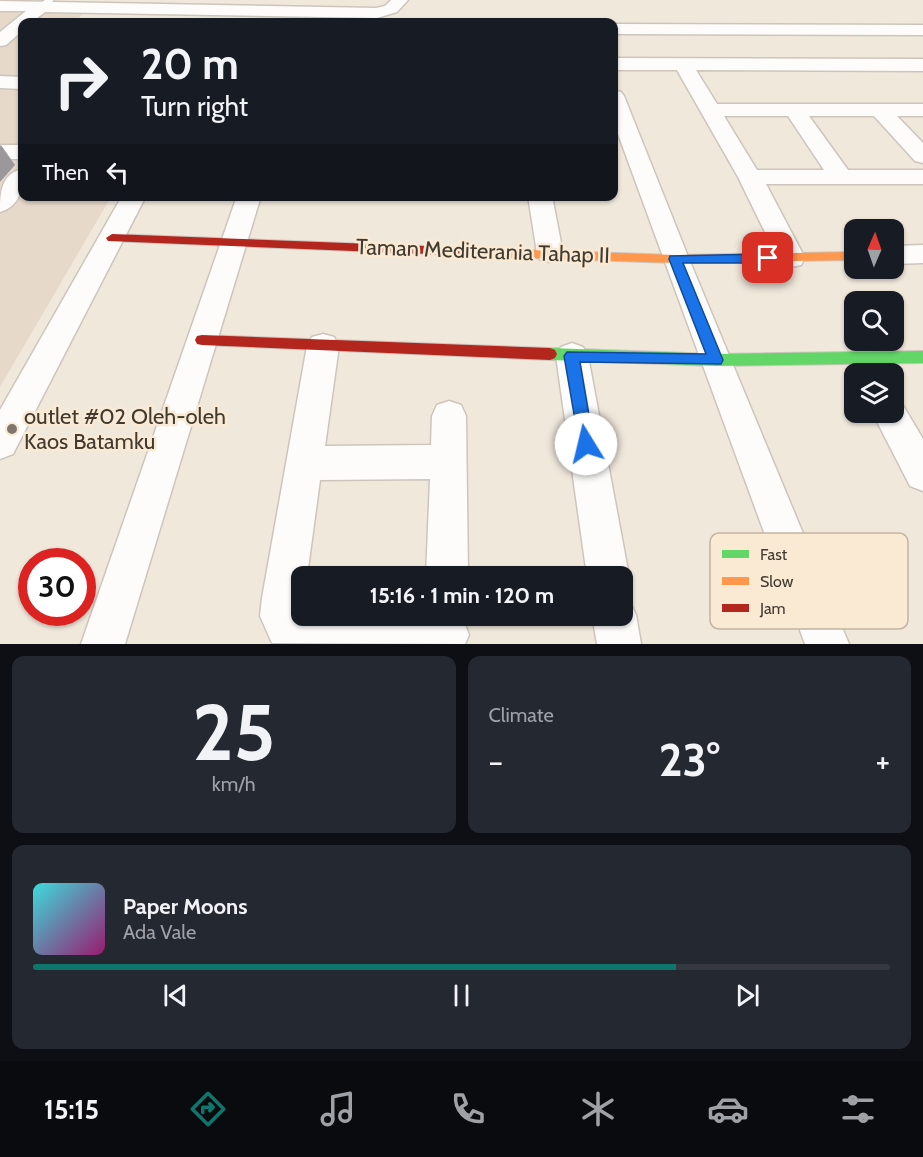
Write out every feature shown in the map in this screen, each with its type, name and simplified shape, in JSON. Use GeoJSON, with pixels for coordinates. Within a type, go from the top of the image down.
{"type":"FeatureCollection","features":[{"type":"Feature","properties":{"kind":"street"},"geometry":{"type":"LineString","coordinates":[[0,6],[45,4],[102,16],[376,13],[391,9],[400,0]]}},
{"type":"Feature","properties":{"kind":"street"},"geometry":{"type":"LineString","coordinates":[[29,18],[45,4]]}},
{"type":"Feature","properties":{"kind":"street"},"geometry":{"type":"LineString","coordinates":[[0,25],[18,25]]}},
{"type":"Feature","properties":{"kind":"street"},"geometry":{"type":"LineString","coordinates":[[0,41],[18,27]]}},
{"type":"Feature","properties":{"kind":"street"},"geometry":{"type":"LineString","coordinates":[[618,29],[923,30]]}},
{"type":"Feature","properties":{"kind":"street"},"geometry":{"type":"LineString","coordinates":[[618,64],[923,64]]}},
{"type":"Feature","properties":{"kind":"street"},"geometry":{"type":"LineString","coordinates":[[683,64],[750,177],[791,258]]}},
{"type":"Feature","properties":{"kind":"street"},"geometry":{"type":"LineString","coordinates":[[0,82],[18,82]]}},
{"type":"Feature","properties":{"kind":"street"},"geometry":{"type":"LineString","coordinates":[[618,107],[675,259],[784,533]]}},
{"type":"Feature","properties":{"kind":"street"},"geometry":{"type":"LineString","coordinates":[[710,110],[923,110]]}},
{"type":"Feature","properties":{"kind":"street"},"geometry":{"type":"LineString","coordinates":[[794,110],[841,177]]}},
{"type":"Feature","properties":{"kind":"street"},"geometry":{"type":"LineString","coordinates":[[880,110],[923,156]]}},
{"type":"Feature","properties":{"kind":"street"},"geometry":{"type":"LineString","coordinates":[[0,152],[18,152]]}},
{"type":"Feature","properties":{"kind":"street"},"geometry":{"type":"LineString","coordinates":[[750,177],[923,177]]}},
{"type":"Feature","properties":{"kind":"street"},"geometry":{"type":"LineString","coordinates":[[0,204],[18,181]]}},
{"type":"Feature","properties":{"kind":"street"},"geometry":{"type":"LineString","coordinates":[[0,443],[131,201]]}},
{"type":"Feature","properties":{"kind":"street"},"geometry":{"type":"LineString","coordinates":[[103,644],[248,201]]}},
{"type":"Feature","properties":{"kind":"street"},"geometry":{"type":"LineString","coordinates":[[541,201],[550,253]]}},
{"type":"Feature","properties":{"kind":"street","name":"Taman Mediterania Tahap II"},"geometry":{"type":"LineString","coordinates":[[112,238],[675,259],[844,256]]}},
{"type":"Feature","properties":{"kind":"street"},"geometry":{"type":"LineString","coordinates":[[904,255],[923,254]]}},
{"type":"Feature","properties":{"kind":"street"},"geometry":{"type":"LineString","coordinates":[[202,340],[844,365]]}},
{"type":"Feature","properties":{"kind":"street"},"geometry":{"type":"LineString","coordinates":[[323,346],[283,598],[282,616],[287,628],[304,636],[447,631]]}},
{"type":"Feature","properties":{"kind":"street"},"geometry":{"type":"LineString","coordinates":[[572,356],[606,566]]}},
{"type":"Feature","properties":{"kind":"street"},"geometry":{"type":"LineString","coordinates":[[882,363],[923,357]]}},
{"type":"Feature","properties":{"kind":"street"},"geometry":{"type":"LineString","coordinates":[[447,566],[449,416]]}},
{"type":"Feature","properties":{"kind":"street"},"geometry":{"type":"LineString","coordinates":[[895,423],[923,474]]}},
{"type":"Feature","properties":{"kind":"street"},"geometry":{"type":"LineString","coordinates":[[304,463],[447,462]]}},
{"type":"Feature","properties":{"kind":"street"},"geometry":{"type":"LineString","coordinates":[[616,626],[619,644]]}},
{"type":"Feature","properties":{"kind":"street"},"geometry":{"type":"LineString","coordinates":[[821,629],[827,644]]}},
{"type":"Feature","properties":{"kind":"shaded area"},"geometry":{"type":"Polygon","coordinates":[[[0,11],[83,14],[78,18],[18,18],[18,201],[109,201],[0,387],[0,11]]]}},
{"type":"Feature","properties":{"kind":"traffic: fast"},"geometry":{"type":"LineString","coordinates":[[550,354],[716,360],[923,357]]}},
{"type":"Feature","properties":{"kind":"traffic: slow"},"geometry":{"type":"LineString","coordinates":[[502,253],[675,259],[844,256]]}},
{"type":"Feature","properties":{"kind":"traffic: jam"},"geometry":{"type":"LineString","coordinates":[[112,238],[502,253]]}},
{"type":"Feature","properties":{"kind":"traffic: jam"},"geometry":{"type":"LineString","coordinates":[[202,340],[550,354]]}},
{"type":"Feature","properties":{"kind":"place","name":"outlet #02 Oleh-oleh Kaos Batamku"},"geometry":{"type":"Point","coordinates":[12,429]}},
{"type":"Feature","properties":{"kind":"route"},"geometry":{"type":"LineString","coordinates":[[586,444],[572,356],[716,360],[675,259],[768,258]]}}]}
